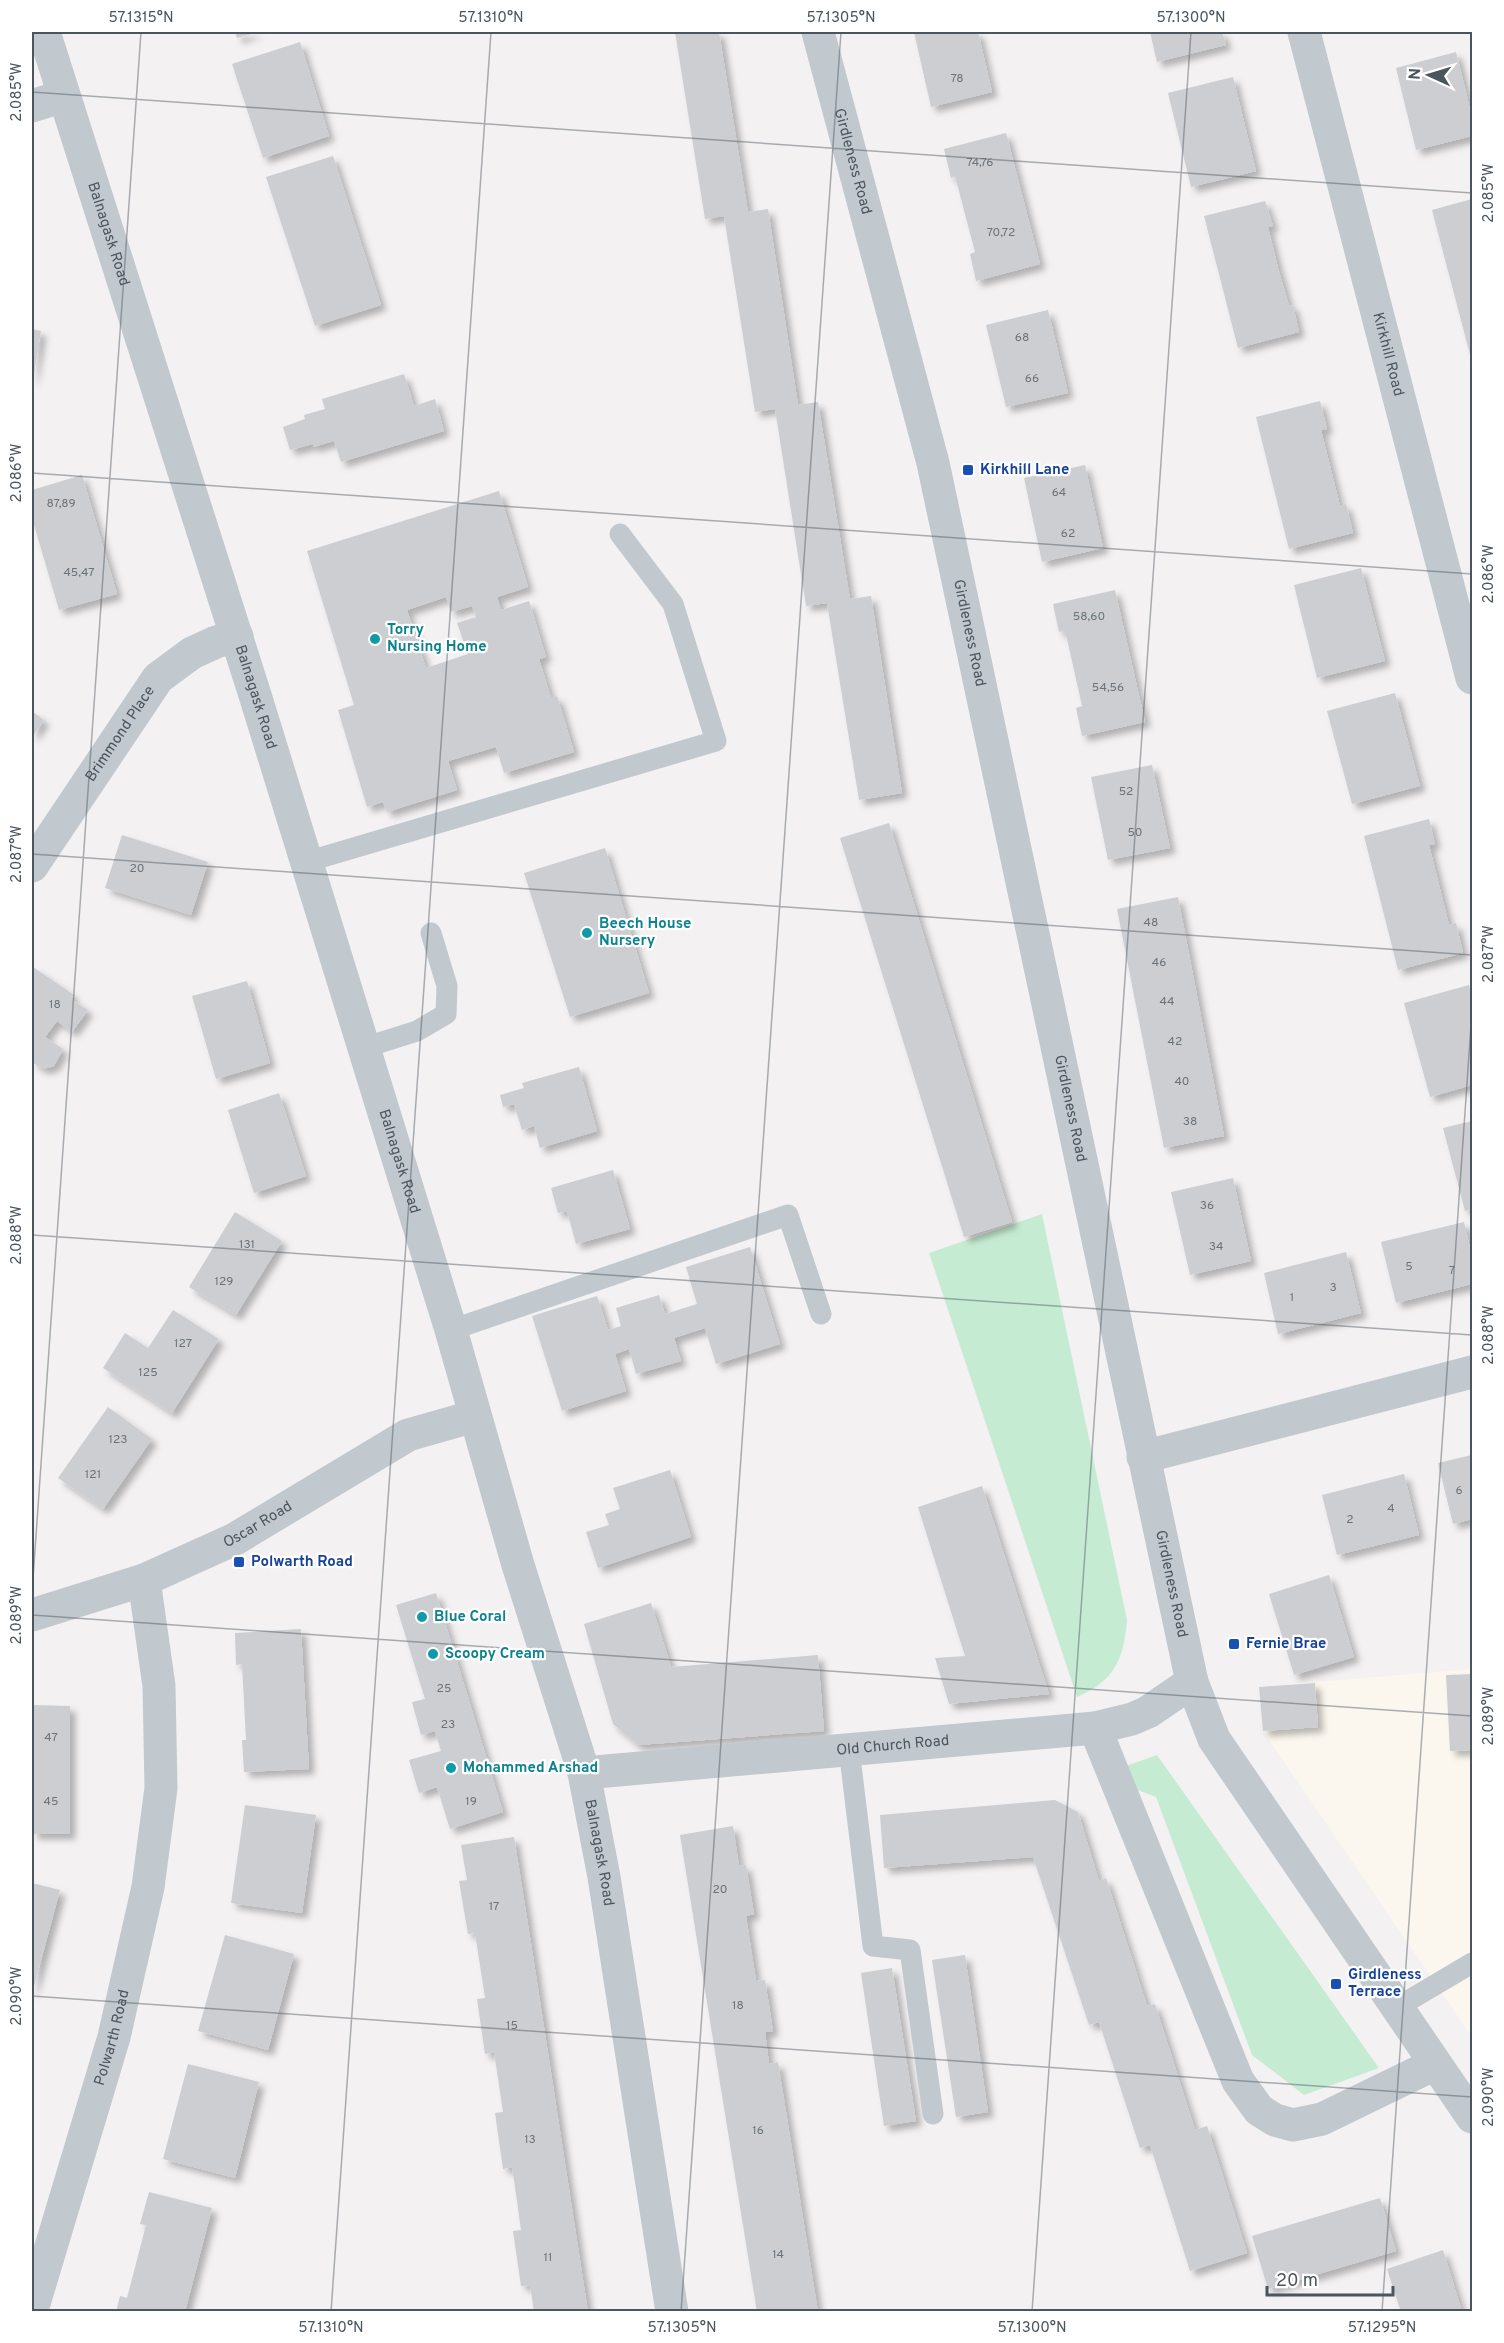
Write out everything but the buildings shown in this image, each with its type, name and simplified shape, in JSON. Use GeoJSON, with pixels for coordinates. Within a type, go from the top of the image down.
{"type":"FeatureCollection","features":[{"type":"Feature","properties":{"kind":"street","name":"Girdleness Road"},"geometry":{"type":"LineString","coordinates":[[818,32],[933,463],[1192,1682],[1214,1739],[1396,2008],[1473,2117]]}},
{"type":"Feature","properties":{"kind":"street","name":"Kirkhill Road"},"geometry":{"type":"LineString","coordinates":[[1304,32],[1473,678]]}},
{"type":"Feature","properties":{"kind":"street","name":"Balnagask Road"},"geometry":{"type":"LineString","coordinates":[[41,40],[63,96],[237,636],[451,1330],[518,1565],[584,1773],[604,1877],[672,2312]]}},
{"type":"Feature","properties":{"kind":"street"},"geometry":{"type":"LineString","coordinates":[[32,106],[63,96]]}},
{"type":"Feature","properties":{"kind":"street","name":"Brimmond Place"},"geometry":{"type":"LineString","coordinates":[[32,866],[158,678],[192,653],[216,642],[237,636]]}},
{"type":"Feature","properties":{"kind":"street"},"geometry":{"type":"LineString","coordinates":[[1143,1456],[1473,1372]]}},
{"type":"Feature","properties":{"kind":"street","name":"Oscar Road"},"geometry":{"type":"LineString","coordinates":[[32,1615],[144,1580],[235,1539],[408,1435],[475,1416]]}},
{"type":"Feature","properties":{"kind":"street","name":"Polwarth Road"},"geometry":{"type":"LineString","coordinates":[[32,2305],[114,2037],[147,1887],[161,1788],[159,1686],[144,1580]]}},
{"type":"Feature","properties":{"kind":"street","name":"Old Church Road"},"geometry":{"type":"LineString","coordinates":[[584,1773],[1095,1728],[1132,1719],[1148,1712],[1192,1682]]}},
{"type":"Feature","properties":{"kind":"street"},"geometry":{"type":"LineString","coordinates":[[1095,1728],[1238,2081],[1259,2110],[1275,2120],[1293,2125],[1322,2119],[1435,2064]]}},
{"type":"Feature","properties":{"kind":"lane"},"geometry":{"type":"LineString","coordinates":[[306,862],[716,741],[673,604],[620,534]]}},
{"type":"Feature","properties":{"kind":"lane"},"geometry":{"type":"LineString","coordinates":[[363,1048],[417,1031],[446,1014],[447,986],[431,933]]}},
{"type":"Feature","properties":{"kind":"lane"},"geometry":{"type":"LineString","coordinates":[[451,1330],[788,1215],[821,1314]]}},
{"type":"Feature","properties":{"kind":"lane"},"geometry":{"type":"LineString","coordinates":[[849,1749],[873,1946],[910,1950],[933,2114]]}},
{"type":"Feature","properties":{"kind":"lane"},"geometry":{"type":"LineString","coordinates":[[1396,2008],[1473,1963]]}},
{"type":"Feature","properties":{"kind":"shaded area"},"geometry":{"type":"Polygon","coordinates":[[[1472,1669],[1472,2037],[1263,1731],[1259,1687],[1472,1669]]]}},
{"type":"Feature","properties":{"kind":"green space"},"geometry":{"type":"Polygon","coordinates":[[[1042,1214],[1127,1620],[1123,1647],[1115,1668],[1100,1684],[1077,1697],[929,1253],[1042,1214]]]}},
{"type":"Feature","properties":{"kind":"green space"},"geometry":{"type":"Polygon","coordinates":[[[1157,1755],[1379,2068],[1304,2095],[1252,2055],[1156,1797],[1135,1789],[1126,1766],[1157,1755]]]}},
{"type":"Feature","properties":{"kind":"place","name":"Kirkhill Lane"},"geometry":{"type":"Point","coordinates":[968,470]}},
{"type":"Feature","properties":{"kind":"place","name":"Torry Nursing Home"},"geometry":{"type":"Point","coordinates":[375,639]}},
{"type":"Feature","properties":{"kind":"place","name":"Beech House Nursery"},"geometry":{"type":"Point","coordinates":[587,933]}},
{"type":"Feature","properties":{"kind":"place","name":"Polwarth Road"},"geometry":{"type":"Point","coordinates":[239,1562]}},
{"type":"Feature","properties":{"kind":"place","name":"Blue Coral"},"geometry":{"type":"Point","coordinates":[422,1617]}},
{"type":"Feature","properties":{"kind":"place","name":"Fernie Brae"},"geometry":{"type":"Point","coordinates":[1234,1644]}},
{"type":"Feature","properties":{"kind":"place","name":"Scoopy Cream"},"geometry":{"type":"Point","coordinates":[433,1654]}},
{"type":"Feature","properties":{"kind":"place","name":"Mohammed Arshad"},"geometry":{"type":"Point","coordinates":[451,1768]}},
{"type":"Feature","properties":{"kind":"place","name":"Girdleness Terrace"},"geometry":{"type":"Point","coordinates":[1336,1984]}}]}
